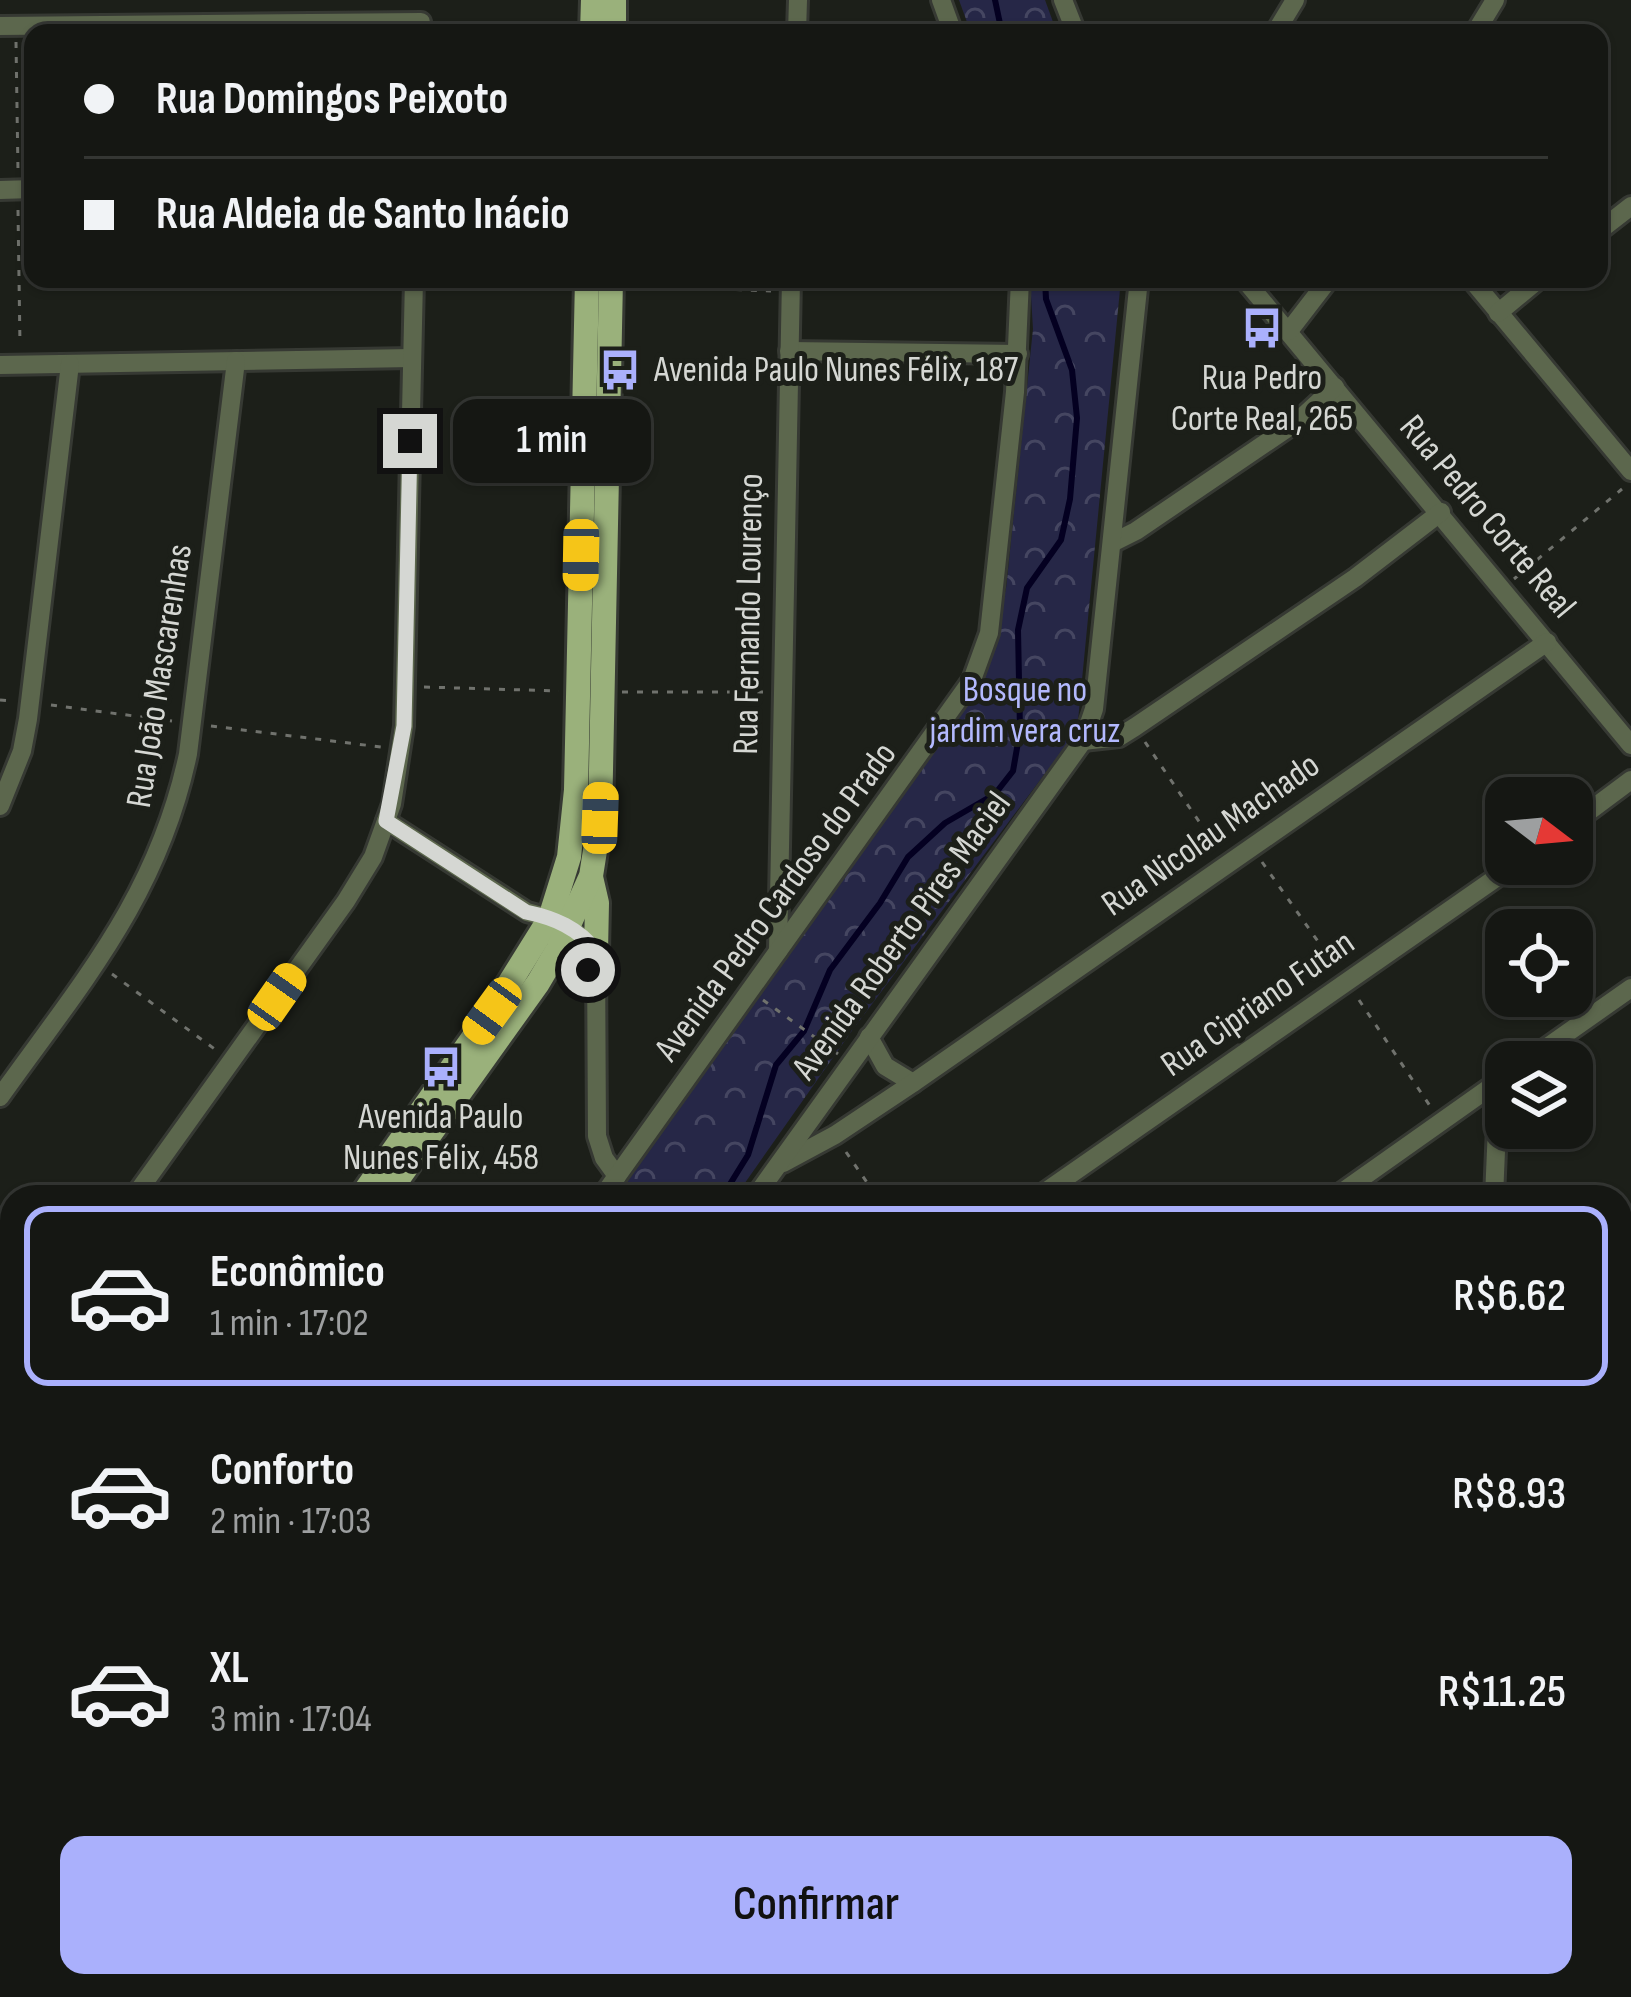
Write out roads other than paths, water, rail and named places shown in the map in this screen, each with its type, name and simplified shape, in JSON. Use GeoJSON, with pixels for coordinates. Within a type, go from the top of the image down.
{"type":"FeatureCollection","features":[{"type":"Feature","properties":{"kind":"main road"},"geometry":{"type":"LineString","coordinates":[[596,951],[598,921],[591,876],[600,818],[591,692],[599,288]]}},
{"type":"Feature","properties":{"kind":"main road"},"geometry":{"type":"LineString","coordinates":[[394,1185],[538,983],[569,857],[591,692]]}},
{"type":"Feature","properties":{"kind":"main road"},"geometry":{"type":"LineString","coordinates":[[369,1185],[591,876]]}},
{"type":"Feature","properties":{"kind":"street"},"geometry":{"type":"LineString","coordinates":[[143,1185],[346,901],[373,857],[386,821],[404,726],[414,288]]}},
{"type":"Feature","properties":{"kind":"street","name":"Rua Fernando Lourenço"},"geometry":{"type":"LineString","coordinates":[[778,951],[791,288]]}},
{"type":"Feature","properties":{"kind":"street","name":"Avenida Pedro Cardoso do Prado"},"geometry":{"type":"LineString","coordinates":[[611,1185],[972,680],[989,633],[1018,354],[1020,288]]}},
{"type":"Feature","properties":{"kind":"street","name":"Avenida Roberto Pires Maciel"},"geometry":{"type":"LineString","coordinates":[[764,1185],[1083,741],[1094,709],[1137,288]]}},
{"type":"Feature","properties":{"kind":"street","name":"Rua Pedro Corte Real"},"geometry":{"type":"LineString","coordinates":[[1252,288],[1631,745]]}},
{"type":"Feature","properties":{"kind":"street"},"geometry":{"type":"LineString","coordinates":[[1289,331],[1322,288]]}},
{"type":"Feature","properties":{"kind":"street"},"geometry":{"type":"LineString","coordinates":[[1478,288],[1631,471]]}},
{"type":"Feature","properties":{"kind":"street"},"geometry":{"type":"LineString","coordinates":[[1498,313],[1529,288]]}},
{"type":"Feature","properties":{"kind":"street"},"geometry":{"type":"LineString","coordinates":[[789,351],[1018,354]]}},
{"type":"Feature","properties":{"kind":"street"},"geometry":{"type":"LineString","coordinates":[[0,365],[412,358]]}},
{"type":"Feature","properties":{"kind":"street","name":"Rua João Mascarenhas"},"geometry":{"type":"LineString","coordinates":[[0,1097],[136,900],[176,812],[192,724],[236,361]]}},
{"type":"Feature","properties":{"kind":"street"},"geometry":{"type":"LineString","coordinates":[[0,806],[22,751],[28,719],[70,364]]}},
{"type":"Feature","properties":{"kind":"street"},"geometry":{"type":"LineString","coordinates":[[1112,543],[1298,421],[1336,387]]}},
{"type":"Feature","properties":{"kind":"street"},"geometry":{"type":"LineString","coordinates":[[1083,741],[1119,737],[1135,727],[1355,578],[1441,512]]}},
{"type":"Feature","properties":{"kind":"street","name":"Rua Nicolau Machado"},"geometry":{"type":"LineString","coordinates":[[777,1166],[835,1135],[913,1083],[1547,642]]}},
{"type":"Feature","properties":{"kind":"street"},"geometry":{"type":"LineString","coordinates":[[1593,808],[1631,780]]}},
{"type":"Feature","properties":{"kind":"street"},"geometry":{"type":"LineString","coordinates":[[386,821],[549,929],[596,951],[597,1136],[617,1176]]}},
{"type":"Feature","properties":{"kind":"street","name":"Rua Cipriano Futan"},"geometry":{"type":"LineString","coordinates":[[1055,1185],[1486,885]]}},
{"type":"Feature","properties":{"kind":"street"},"geometry":{"type":"LineString","coordinates":[[549,929],[595,978]]}},
{"type":"Feature","properties":{"kind":"street"},"geometry":{"type":"LineString","coordinates":[[1556,1041],[1631,988]]}},
{"type":"Feature","properties":{"kind":"street"},"geometry":{"type":"LineString","coordinates":[[869,1037],[885,1066],[913,1083]]}},
{"type":"Feature","properties":{"kind":"street"},"geometry":{"type":"LineString","coordinates":[[1352,1185],[1485,1091]]}},
{"type":"Feature","properties":{"kind":"street"},"geometry":{"type":"LineString","coordinates":[[1495,1185],[1498,1149]]}},
{"type":"Feature","properties":{"kind":"waterway"},"geometry":{"type":"LineString","coordinates":[[995,0],[1000,24]]}},
{"type":"Feature","properties":{"kind":"waterway"},"geometry":{"type":"LineString","coordinates":[[729,1185],[748,1155],[776,1065],[804,1031],[830,970],[908,857],[945,823],[995,794],[1013,771],[1020,731],[1018,630],[1027,588],[1061,540],[1077,418],[1072,370],[1045,288]]}},
{"type":"Feature","properties":{"kind":"place","name":"Rua Pedro Corte Real, 265"},"geometry":{"type":"Point","coordinates":[1262,328]}},
{"type":"Feature","properties":{"kind":"place","name":"Avenida Paulo Nunes Félix, 187"},"geometry":{"type":"Point","coordinates":[620,370]}},
{"type":"Feature","properties":{"kind":"place","name":"Avenida Paulo Nunes Félix, 458"},"geometry":{"type":"Point","coordinates":[441,1067]}},
{"type":"Feature","properties":{"kind":"park label","name":"Bosque no jardim vera cruz"},"geometry":{"type":"Point","coordinates":[1025,710]}}]}
